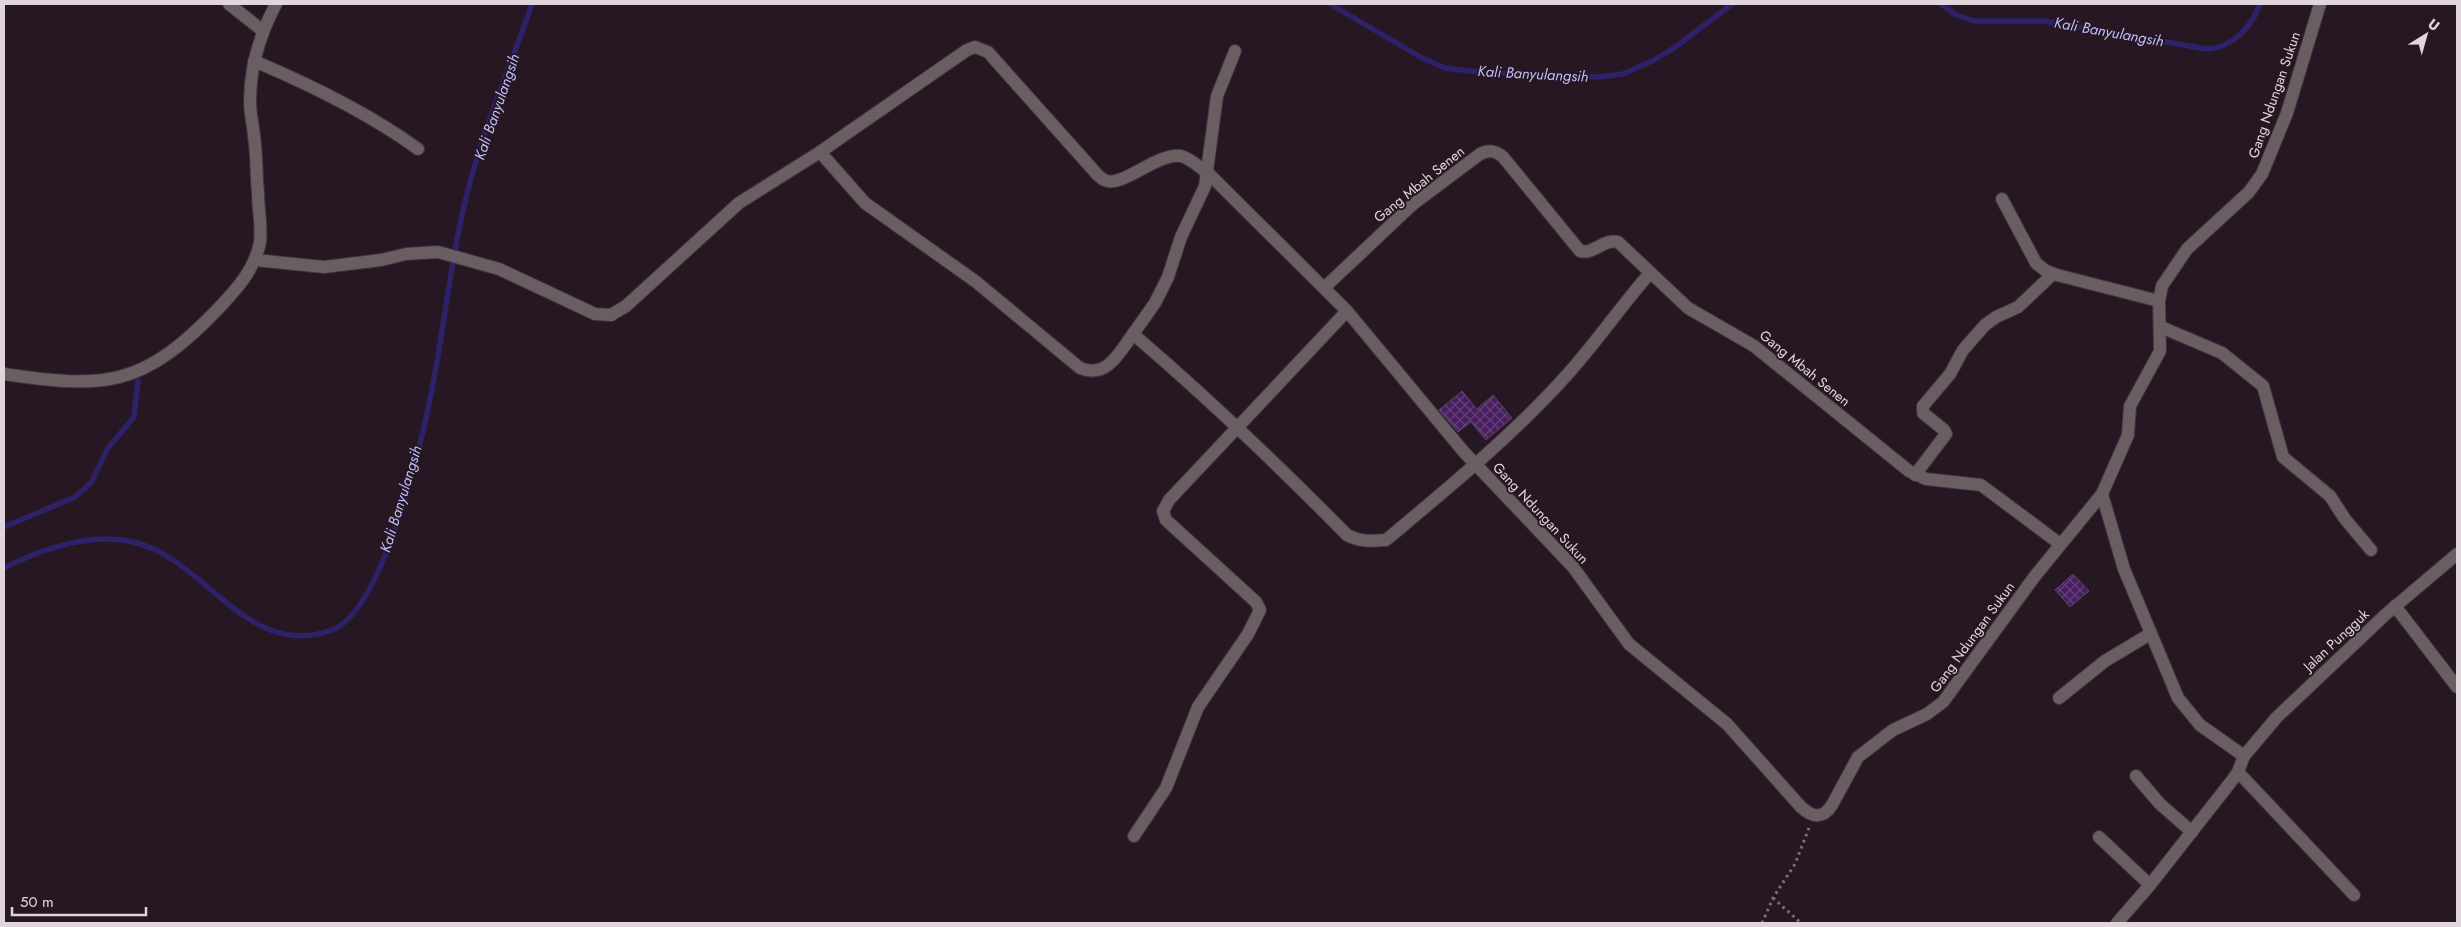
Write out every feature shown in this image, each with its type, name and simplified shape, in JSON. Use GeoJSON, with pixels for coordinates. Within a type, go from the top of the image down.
{"type":"FeatureCollection","features":[{"type":"Feature","properties":{"kind":"street"},"geometry":{"type":"LineString","coordinates":[[229,4],[263,31]]}},
{"type":"Feature","properties":{"kind":"street"},"geometry":{"type":"LineString","coordinates":[[4,374],[77,382],[111,380],[142,370],[180,346],[238,288],[255,260],[260,240],[254,135],[250,101],[255,57],[263,31],[276,4]]}},
{"type":"Feature","properties":{"kind":"street","name":"Gang Ndungan Sukun"},"geometry":{"type":"LineString","coordinates":[[255,260],[324,268],[381,260],[406,254],[438,252],[499,268],[595,314],[611,315],[626,306],[739,203],[820,152],[967,50],[974,48],[988,52],[1104,180],[1114,182],[1164,157],[1174,156],[1183,156],[1208,173],[1347,311],[1476,465],[1573,567],[1629,644],[1727,724],[1797,803],[1813,816],[1820,816],[1827,812],[1858,757],[1893,730],[1926,714],[1943,702],[2060,544],[2102,494],[2128,435],[2130,406],[2160,351],[2159,301],[2164,282],[2181,257],[2196,240],[2248,192],[2264,170],[2287,113],[2320,4]]}},
{"type":"Feature","properties":{"kind":"street"},"geometry":{"type":"LineString","coordinates":[[820,152],[865,203],[975,281],[1080,368],[1089,372],[1103,369],[1110,364],[1134,334],[1155,303],[1168,277],[1181,237],[1205,186],[1208,173],[1211,126],[1216,103],[1235,51]]}},
{"type":"Feature","properties":{"kind":"street"},"geometry":{"type":"LineString","coordinates":[[255,57],[356,110],[418,149]]}},
{"type":"Feature","properties":{"kind":"street","name":"Gang Mbah Senen"},"geometry":{"type":"LineString","coordinates":[[1325,288],[1412,205],[1480,154],[1490,151],[1503,157],[1576,248],[1584,252],[1609,241],[1616,241],[1693,311],[1762,351],[1915,475],[1926,479],[1981,486],[2060,544]]}},
{"type":"Feature","properties":{"kind":"street"},"geometry":{"type":"LineString","coordinates":[[2002,199],[2036,262],[2043,270],[2159,301]]}},
{"type":"Feature","properties":{"kind":"street"},"geometry":{"type":"LineString","coordinates":[[1134,334],[1264,452],[1347,535],[1358,541],[1386,540],[1476,465],[1566,377],[1650,273]]}},
{"type":"Feature","properties":{"kind":"street"},"geometry":{"type":"LineString","coordinates":[[1915,475],[1946,434],[1944,430],[1924,413],[1923,406],[1950,374],[1963,350],[1985,325],[1996,317],[2018,307],[2053,274]]}},
{"type":"Feature","properties":{"kind":"street"},"geometry":{"type":"LineString","coordinates":[[1134,836],[1166,788],[1198,707],[1248,634],[1260,610],[1256,602],[1163,516],[1163,511],[1169,500],[1236,427],[1347,311]]}},
{"type":"Feature","properties":{"kind":"street"},"geometry":{"type":"LineString","coordinates":[[2161,327],[2222,353],[2263,386],[2283,456],[2330,496],[2345,519],[2371,550]]}},
{"type":"Feature","properties":{"kind":"street"},"geometry":{"type":"LineString","coordinates":[[2102,494],[2120,559],[2174,690],[2190,715],[2207,731],[2244,756],[2238,772],[2124,921]]}},
{"type":"Feature","properties":{"kind":"street","name":"Jalan Pungguk"},"geometry":{"type":"LineString","coordinates":[[2244,756],[2278,717],[2395,606],[2457,554]]}},
{"type":"Feature","properties":{"kind":"street"},"geometry":{"type":"LineString","coordinates":[[2395,606],[2457,687]]}},
{"type":"Feature","properties":{"kind":"street"},"geometry":{"type":"LineString","coordinates":[[2059,698],[2105,661],[2150,634]]}},
{"type":"Feature","properties":{"kind":"street"},"geometry":{"type":"LineString","coordinates":[[2238,772],[2354,895]]}},
{"type":"Feature","properties":{"kind":"street"},"geometry":{"type":"LineString","coordinates":[[2136,776],[2160,804],[2192,832]]}},
{"type":"Feature","properties":{"kind":"street"},"geometry":{"type":"LineString","coordinates":[[2099,837],[2150,885]]}},
{"type":"Feature","properties":{"kind":"path"},"geometry":{"type":"LineString","coordinates":[[1762,923],[1773,898],[1795,864],[1813,816]]}},
{"type":"Feature","properties":{"kind":"path"},"geometry":{"type":"LineString","coordinates":[[1773,898],[1801,923]]}},
{"type":"Feature","properties":{"kind":"building"},"geometry":{"type":"Polygon","coordinates":[[[1462,391],[1477,409],[1493,395],[1512,418],[1486,440],[1471,422],[1458,432],[1439,410],[1462,391]]]}},
{"type":"Feature","properties":{"kind":"building"},"geometry":{"type":"Polygon","coordinates":[[[2073,574],[2089,591],[2070,607],[2055,590],[2073,574]]]}},
{"type":"Feature","properties":{"kind":"waterway","name":"Kali Banyulangsih"},"geometry":{"type":"LineString","coordinates":[[4,568],[67,544],[100,539],[117,539],[133,542],[159,552],[183,567],[250,620],[275,632],[302,636],[332,630],[351,616],[369,590],[385,556],[399,517],[422,437],[461,217],[473,170],[532,4]]}},
{"type":"Feature","properties":{"kind":"waterway","name":"Kali Banyulangsih"},"geometry":{"type":"LineString","coordinates":[[1330,4],[1422,58],[1445,68],[1479,72],[1600,77],[1623,74],[1652,61],[1674,48],[1732,4]]}},
{"type":"Feature","properties":{"kind":"waterway","name":"Kali Banyulangsih"},"geometry":{"type":"LineString","coordinates":[[1941,4],[1956,15],[1974,21],[2043,21],[2207,49],[2225,45],[2240,35],[2252,21],[2260,4]]}},
{"type":"Feature","properties":{"kind":"waterway"},"geometry":{"type":"LineString","coordinates":[[4,527],[75,497],[91,483],[108,448],[134,417],[138,381]]}}]}
